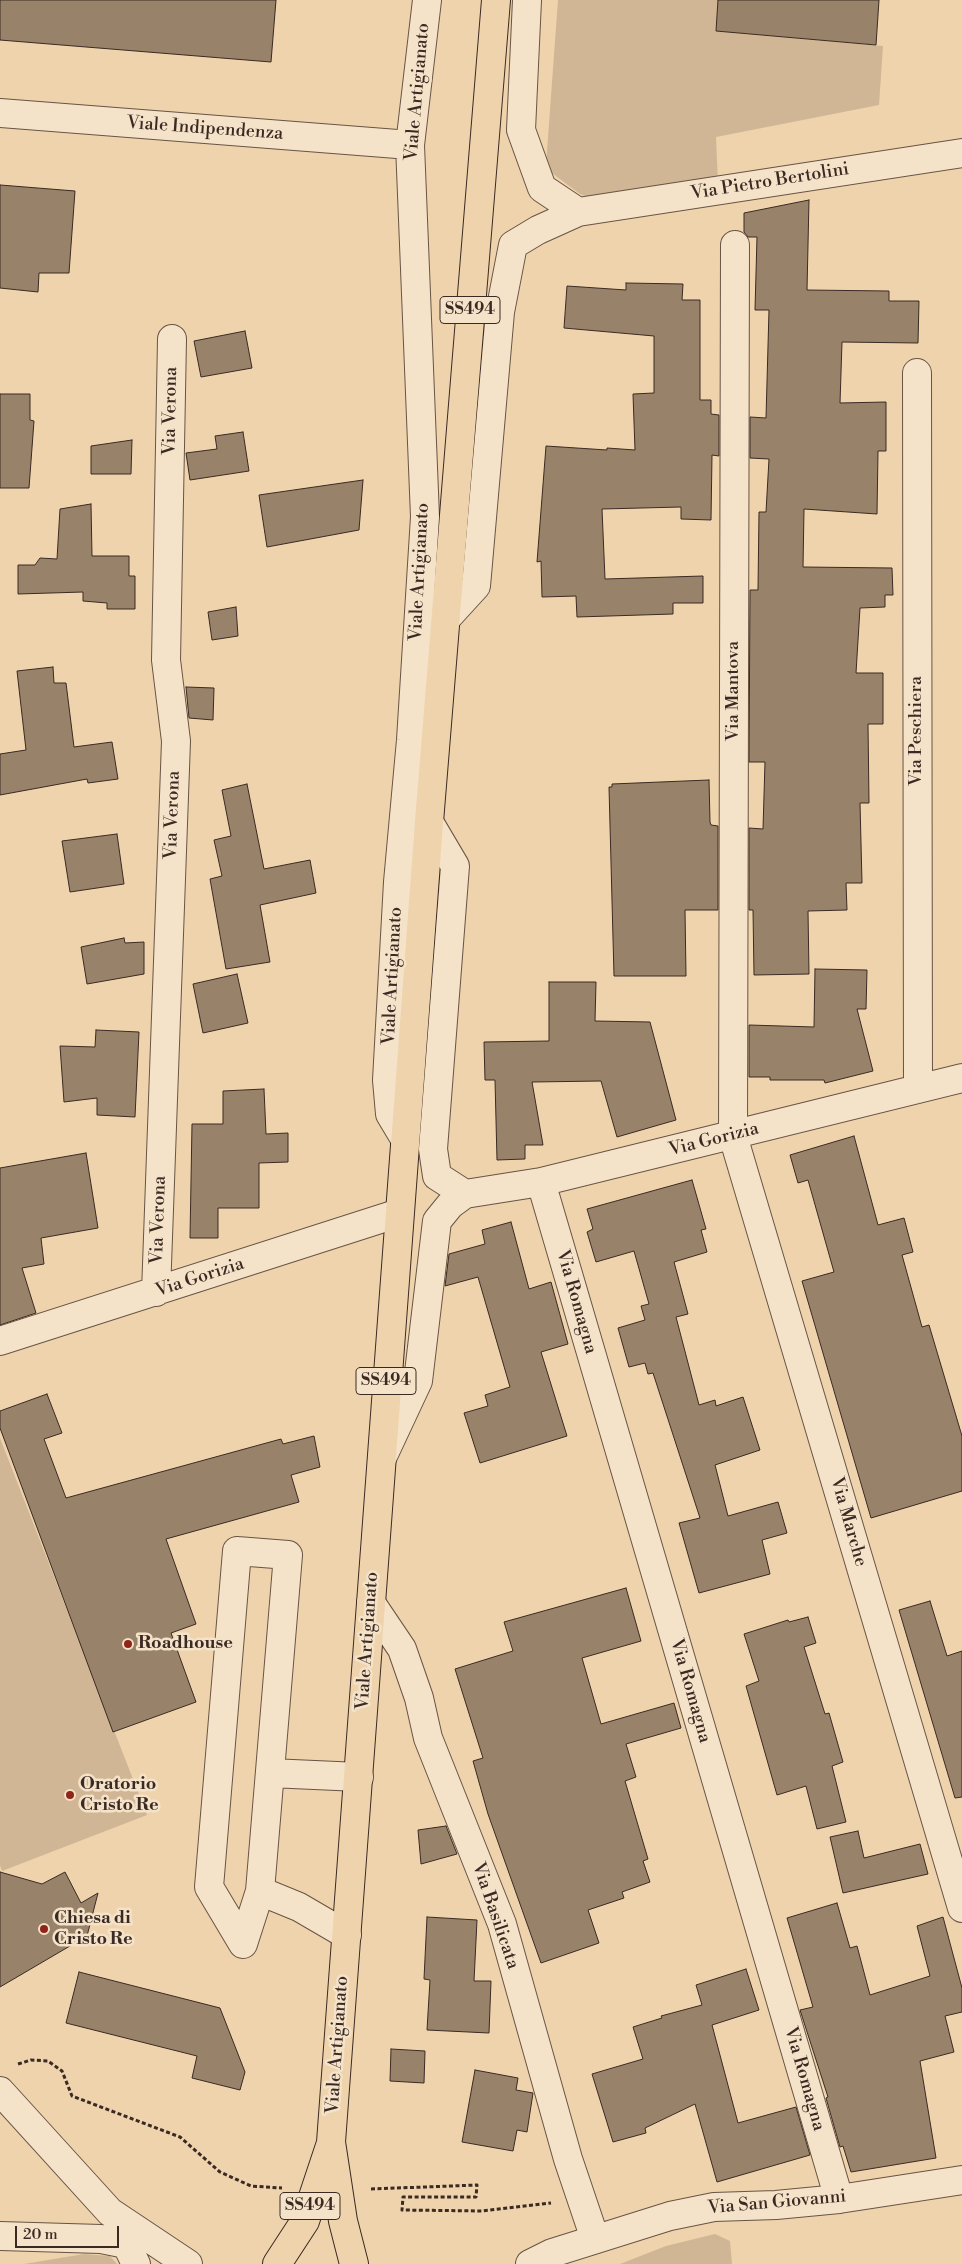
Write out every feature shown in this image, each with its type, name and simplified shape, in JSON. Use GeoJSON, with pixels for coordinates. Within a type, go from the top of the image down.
{"type":"FeatureCollection","features":[{"type":"Feature","properties":{"kind":"main road","name":"Viale Artigianato"},"geometry":{"type":"LineString","coordinates":[[354,2264],[343,2221],[331,2142],[428,822],[496,0]]}},
{"type":"Feature","properties":{"kind":"main road","name":"Viale Artigianato"},"geometry":{"type":"LineString","coordinates":[[278,2264],[305,2221],[331,2142]]}},
{"type":"Feature","properties":{"kind":"street","name":"Viale Artigianato"},"geometry":{"type":"LineString","coordinates":[[405,1139],[390,1114],[387,1080],[398,882],[412,740],[425,518],[410,145],[428,0]]}},
{"type":"Feature","properties":{"kind":"street"},"geometry":{"type":"LineString","coordinates":[[527,0],[521,130],[542,188],[578,212]]}},
{"type":"Feature","properties":{"kind":"street","name":"Viale Indipendenza"},"geometry":{"type":"LineString","coordinates":[[0,113],[410,145]]}},
{"type":"Feature","properties":{"kind":"street","name":"Via Pietro Bertolini"},"geometry":{"type":"LineString","coordinates":[[444,621],[476,586],[500,312],[513,245],[538,230],[578,212],[962,153]]}},
{"type":"Feature","properties":{"kind":"street","name":"Via Mantova"},"geometry":{"type":"LineString","coordinates":[[733,1136],[735,246]]}},
{"type":"Feature","properties":{"kind":"street","name":"Via Verona"},"geometry":{"type":"LineString","coordinates":[[156,1292],[176,741],[166,660],[172,338]]}},
{"type":"Feature","properties":{"kind":"street","name":"Via Peschiera"},"geometry":{"type":"LineString","coordinates":[[917,373],[918,1089]]}},
{"type":"Feature","properties":{"kind":"street"},"geometry":{"type":"LineString","coordinates":[[380,1464],[418,1381],[436,1221],[450,1205],[464,1194],[437,1176],[433,1149],[455,866],[428,822]]}},
{"type":"Feature","properties":{"kind":"street","name":"Via Gorizia"},"geometry":{"type":"LineString","coordinates":[[464,1194],[541,1182],[962,1078]]}},
{"type":"Feature","properties":{"kind":"street","name":"Via Marche"},"geometry":{"type":"LineString","coordinates":[[733,1136],[962,1908]]}},
{"type":"Feature","properties":{"kind":"street","name":"Via Romagna"},"geometry":{"type":"LineString","coordinates":[[541,1182],[839,2199]]}},
{"type":"Feature","properties":{"kind":"street","name":"Via Gorizia"},"geometry":{"type":"LineString","coordinates":[[0,1341],[399,1214]]}},
{"type":"Feature","properties":{"kind":"street"},"geometry":{"type":"LineString","coordinates":[[236,1551],[288,1555],[260,1891],[243,1944],[209,1887],[236,1551]]}},
{"type":"Feature","properties":{"kind":"street","name":"Via Basilicata"},"geometry":{"type":"LineString","coordinates":[[371,1603],[402,1649],[419,1698],[428,1738],[502,1924],[568,2160],[595,2239]]}},
{"type":"Feature","properties":{"kind":"street"},"geometry":{"type":"LineString","coordinates":[[270,1773],[359,1777]]}},
{"type":"Feature","properties":{"kind":"street"},"geometry":{"type":"LineString","coordinates":[[260,1891],[299,1906],[347,1935]]}},
{"type":"Feature","properties":{"kind":"street"},"geometry":{"type":"LineString","coordinates":[[6,2080],[110,2212],[131,2254]]}},
{"type":"Feature","properties":{"kind":"street","name":"Via San Giovanni"},"geometry":{"type":"LineString","coordinates":[[530,2264],[552,2253],[595,2239],[670,2216],[714,2207],[776,2205],[839,2199],[962,2180]]}},
{"type":"Feature","properties":{"kind":"street"},"geometry":{"type":"LineString","coordinates":[[110,2212],[188,2264]]}},
{"type":"Feature","properties":{"kind":"street"},"geometry":{"type":"LineString","coordinates":[[0,2236],[101,2239],[131,2254]]}},
{"type":"Feature","properties":{"kind":"street","name":"Via San Giovanni"},"geometry":{"type":"LineString","coordinates":[[561,2264],[595,2239]]}},
{"type":"Feature","properties":{"kind":"path"},"geometry":{"type":"LineString","coordinates":[[6,2080],[18,2064],[31,2060],[48,2061],[62,2071],[72,2096],[180,2137],[220,2172],[251,2186],[290,2188]]}},
{"type":"Feature","properties":{"kind":"path"},"geometry":{"type":"LineString","coordinates":[[365,2189],[477,2186],[476,2197],[403,2197],[402,2210],[482,2211],[581,2199]]}},
{"type":"Feature","properties":{"kind":"shaded area"},"geometry":{"type":"Polygon","coordinates":[[[558,0],[718,0],[716,31],[883,46],[879,105],[716,137],[718,184],[598,201],[580,194],[552,173],[546,165],[558,0]]]}},
{"type":"Feature","properties":{"kind":"shaded area"},"geometry":{"type":"Polygon","coordinates":[[[0,1438],[147,1815],[2,1871],[0,1865],[0,1438]]]}},
{"type":"Feature","properties":{"kind":"shaded area"},"geometry":{"type":"Polygon","coordinates":[[[715,2234],[730,2241],[732,2264],[620,2264],[666,2246],[715,2234]]]}},
{"type":"Feature","properties":{"kind":"shaded area"},"geometry":{"type":"Polygon","coordinates":[[[84,2254],[110,2256],[117,2264],[24,2264],[84,2254]]]}},
{"type":"Feature","properties":{"kind":"building"},"geometry":{"type":"Polygon","coordinates":[[[0,0],[276,0],[271,62],[0,40],[0,0]]]}},
{"type":"Feature","properties":{"kind":"building"},"geometry":{"type":"Polygon","coordinates":[[[718,0],[879,0],[876,45],[716,31],[718,0]]]}},
{"type":"Feature","properties":{"kind":"building"},"geometry":{"type":"Polygon","coordinates":[[[0,185],[75,191],[69,273],[39,273],[38,292],[0,288],[0,185]]]}},
{"type":"Feature","properties":{"kind":"building"},"geometry":{"type":"Polygon","coordinates":[[[809,200],[807,290],[889,291],[889,301],[919,301],[918,343],[842,342],[840,403],[886,402],[886,451],[878,451],[877,514],[804,509],[803,567],[892,568],[893,595],[885,595],[885,607],[860,608],[856,673],[883,673],[883,724],[868,724],[869,803],[860,803],[862,883],[846,883],[847,910],[808,911],[809,974],[754,975],[753,910],[749,910],[749,828],[763,829],[765,762],[749,762],[750,590],[758,590],[759,512],[766,512],[769,459],[750,458],[750,417],[766,418],[769,310],[755,310],[757,237],[748,237],[744,232],[744,213],[809,200]]]}},
{"type":"Feature","properties":{"kind":"building"},"geometry":{"type":"Polygon","coordinates":[[[626,283],[683,284],[682,300],[700,300],[700,400],[711,400],[711,414],[719,415],[719,456],[712,455],[711,520],[681,519],[681,507],[602,509],[605,579],[703,576],[703,603],[673,603],[673,614],[577,617],[576,596],[542,597],[541,561],[537,562],[546,446],[635,450],[633,394],[654,393],[654,336],[564,328],[567,286],[626,290],[626,283]]]}},
{"type":"Feature","properties":{"kind":"building"},"geometry":{"type":"Polygon","coordinates":[[[245,331],[252,368],[201,377],[194,341],[245,331]]]}},
{"type":"Feature","properties":{"kind":"building"},"geometry":{"type":"Polygon","coordinates":[[[0,394],[30,394],[30,420],[34,421],[29,488],[0,488],[0,394]]]}},
{"type":"Feature","properties":{"kind":"building"},"geometry":{"type":"Polygon","coordinates":[[[243,432],[249,471],[190,480],[186,453],[217,449],[215,436],[243,432]]]}},
{"type":"Feature","properties":{"kind":"building"},"geometry":{"type":"Polygon","coordinates":[[[132,440],[131,474],[91,474],[91,446],[132,440]]]}},
{"type":"Feature","properties":{"kind":"building"},"geometry":{"type":"Polygon","coordinates":[[[363,480],[359,530],[267,547],[259,495],[363,480]]]}},
{"type":"Feature","properties":{"kind":"building"},"geometry":{"type":"Polygon","coordinates":[[[91,504],[92,556],[129,556],[129,576],[135,576],[135,609],[107,609],[107,603],[83,601],[83,592],[18,594],[18,565],[35,565],[40,558],[57,559],[60,509],[91,504]]]}},
{"type":"Feature","properties":{"kind":"building"},"geometry":{"type":"Polygon","coordinates":[[[236,607],[238,636],[212,640],[208,612],[236,607]]]}},
{"type":"Feature","properties":{"kind":"building"},"geometry":{"type":"Polygon","coordinates":[[[53,667],[54,683],[66,683],[74,747],[112,742],[118,779],[88,783],[87,779],[0,795],[0,754],[26,750],[17,671],[53,667]]]}},
{"type":"Feature","properties":{"kind":"building"},"geometry":{"type":"Polygon","coordinates":[[[186,687],[214,688],[213,720],[189,718],[186,687]]]}},
{"type":"Feature","properties":{"kind":"building"},"geometry":{"type":"Polygon","coordinates":[[[709,780],[710,822],[711,825],[718,826],[718,910],[685,910],[686,976],[614,976],[609,787],[612,787],[612,784],[709,780]]]}},
{"type":"Feature","properties":{"kind":"building"},"geometry":{"type":"Polygon","coordinates":[[[247,784],[264,869],[310,860],[316,893],[260,905],[270,962],[226,969],[210,879],[222,876],[214,840],[231,836],[222,790],[247,784]]]}},
{"type":"Feature","properties":{"kind":"building"},"geometry":{"type":"Polygon","coordinates":[[[117,834],[124,884],[70,892],[62,841],[117,834]]]}},
{"type":"Feature","properties":{"kind":"building"},"geometry":{"type":"Polygon","coordinates":[[[124,938],[125,943],[144,942],[144,974],[87,984],[81,947],[124,938]]]}},
{"type":"Feature","properties":{"kind":"building"},"geometry":{"type":"Polygon","coordinates":[[[815,969],[867,970],[866,1009],[857,1009],[873,1071],[825,1083],[824,1080],[770,1080],[770,1077],[749,1077],[749,1025],[814,1027],[815,969]]]}},
{"type":"Feature","properties":{"kind":"building"},"geometry":{"type":"Polygon","coordinates":[[[237,974],[248,1023],[203,1033],[193,984],[237,974]]]}},
{"type":"Feature","properties":{"kind":"building"},"geometry":{"type":"Polygon","coordinates":[[[549,982],[596,982],[595,1021],[650,1022],[676,1120],[617,1137],[601,1081],[532,1082],[543,1145],[525,1145],[525,1159],[497,1160],[495,1080],[485,1080],[484,1042],[549,1041],[549,982]]]}},
{"type":"Feature","properties":{"kind":"building"},"geometry":{"type":"Polygon","coordinates":[[[96,1030],[139,1032],[135,1117],[97,1115],[97,1098],[64,1102],[60,1046],[95,1047],[96,1030]]]}},
{"type":"Feature","properties":{"kind":"building"},"geometry":{"type":"Polygon","coordinates":[[[264,1089],[266,1134],[288,1133],[288,1162],[259,1163],[259,1208],[218,1208],[218,1238],[190,1238],[192,1124],[223,1124],[223,1091],[264,1089]]]}},
{"type":"Feature","properties":{"kind":"building"},"geometry":{"type":"Polygon","coordinates":[[[854,1136],[878,1225],[904,1218],[913,1252],[902,1255],[922,1327],[929,1325],[962,1436],[962,1491],[871,1518],[802,1281],[834,1272],[808,1180],[798,1183],[790,1155],[854,1136]]]}},
{"type":"Feature","properties":{"kind":"building"},"geometry":{"type":"Polygon","coordinates":[[[86,1153],[98,1228],[41,1238],[44,1264],[22,1268],[36,1313],[0,1325],[0,1168],[86,1153]]]}},
{"type":"Feature","properties":{"kind":"building"},"geometry":{"type":"Polygon","coordinates":[[[692,1180],[706,1229],[701,1230],[707,1252],[674,1262],[688,1314],[676,1317],[699,1405],[715,1400],[716,1406],[743,1397],[760,1450],[715,1465],[728,1516],[778,1502],[787,1533],[762,1540],[770,1574],[699,1593],[679,1523],[700,1518],[653,1373],[648,1374],[645,1363],[629,1367],[618,1328],[645,1320],[641,1306],[649,1304],[634,1251],[596,1262],[587,1232],[593,1229],[587,1209],[692,1180]]]}},
{"type":"Feature","properties":{"kind":"building"},"geometry":{"type":"Polygon","coordinates":[[[511,1222],[529,1289],[551,1282],[568,1344],[541,1352],[567,1436],[480,1463],[464,1413],[488,1406],[485,1395],[510,1387],[478,1277],[445,1286],[449,1254],[485,1244],[482,1230],[511,1222]]]}},
{"type":"Feature","properties":{"kind":"building"},"geometry":{"type":"Polygon","coordinates":[[[47,1394],[62,1433],[44,1439],[66,1498],[281,1439],[283,1444],[314,1436],[320,1467],[291,1475],[299,1502],[166,1539],[196,1624],[171,1633],[196,1702],[113,1732],[0,1428],[0,1411],[47,1394]]]}},
{"type":"Feature","properties":{"kind":"building"},"geometry":{"type":"Polygon","coordinates":[[[626,1588],[641,1641],[582,1658],[601,1724],[674,1703],[681,1728],[626,1744],[636,1777],[625,1781],[648,1859],[643,1861],[650,1882],[622,1892],[624,1898],[588,1910],[599,1943],[541,1963],[488,1814],[473,1761],[483,1758],[455,1669],[513,1651],[504,1622],[626,1588]]]}},
{"type":"Feature","properties":{"kind":"building"},"geometry":{"type":"Polygon","coordinates":[[[930,1601],[947,1656],[962,1651],[962,1797],[955,1798],[899,1610],[930,1601]]]}},
{"type":"Feature","properties":{"kind":"building"},"geometry":{"type":"Polygon","coordinates":[[[808,1617],[816,1643],[804,1647],[825,1714],[829,1713],[843,1762],[832,1766],[846,1822],[817,1829],[806,1786],[777,1795],[746,1686],[759,1681],[744,1634],[788,1620],[789,1622],[808,1617]]]}},
{"type":"Feature","properties":{"kind":"building"},"geometry":{"type":"Polygon","coordinates":[[[446,1826],[457,1854],[421,1864],[418,1830],[446,1826]]]}},
{"type":"Feature","properties":{"kind":"building"},"geometry":{"type":"Polygon","coordinates":[[[858,1831],[864,1858],[920,1844],[928,1874],[843,1893],[830,1837],[858,1831]]]}},
{"type":"Feature","properties":{"kind":"building","name":"Chiesa di Cristo Re"},"geometry":{"type":"Polygon","coordinates":[[[0,1872],[42,1884],[65,1872],[81,1903],[98,1893],[87,1936],[0,1987],[0,1872]]]}},
{"type":"Feature","properties":{"kind":"building"},"geometry":{"type":"Polygon","coordinates":[[[837,1903],[850,1948],[857,1946],[870,1995],[930,1976],[917,1926],[943,1917],[962,1988],[962,2012],[945,2016],[954,2052],[920,2061],[936,2158],[851,2172],[843,2146],[840,2147],[826,2098],[828,2097],[800,2010],[813,2007],[787,1918],[837,1903]]]}},
{"type":"Feature","properties":{"kind":"building"},"geometry":{"type":"Polygon","coordinates":[[[427,1917],[477,1920],[474,1981],[491,1981],[489,2033],[427,2030],[430,1980],[424,1979],[427,1917]]]}},
{"type":"Feature","properties":{"kind":"building"},"geometry":{"type":"Polygon","coordinates":[[[746,1969],[759,2010],[712,2025],[738,2123],[796,2107],[810,2155],[717,2182],[695,2104],[645,2128],[646,2133],[613,2142],[592,2074],[643,2059],[633,2027],[662,2018],[661,2016],[702,2005],[696,1985],[746,1969]]]}},
{"type":"Feature","properties":{"kind":"building"},"geometry":{"type":"Polygon","coordinates":[[[79,1972],[220,2008],[245,2072],[240,2090],[192,2078],[197,2056],[66,2023],[79,1972]]]}},
{"type":"Feature","properties":{"kind":"building"},"geometry":{"type":"Polygon","coordinates":[[[391,2049],[425,2051],[424,2083],[390,2081],[391,2049]]]}},
{"type":"Feature","properties":{"kind":"building"},"geometry":{"type":"Polygon","coordinates":[[[475,2070],[518,2078],[516,2090],[533,2093],[527,2132],[517,2130],[513,2151],[462,2142],[475,2070]]]}},
{"type":"Feature","properties":{"kind":"place","name":"Roadhouse"},"geometry":{"type":"Point","coordinates":[128,1644]}},
{"type":"Feature","properties":{"kind":"place","name":"Oratorio Cristo Re"},"geometry":{"type":"Point","coordinates":[70,1795]}},
{"type":"Feature","properties":{"kind":"place","name":"Chiesa di Cristo Re"},"geometry":{"type":"Point","coordinates":[44,1929]}}]}
